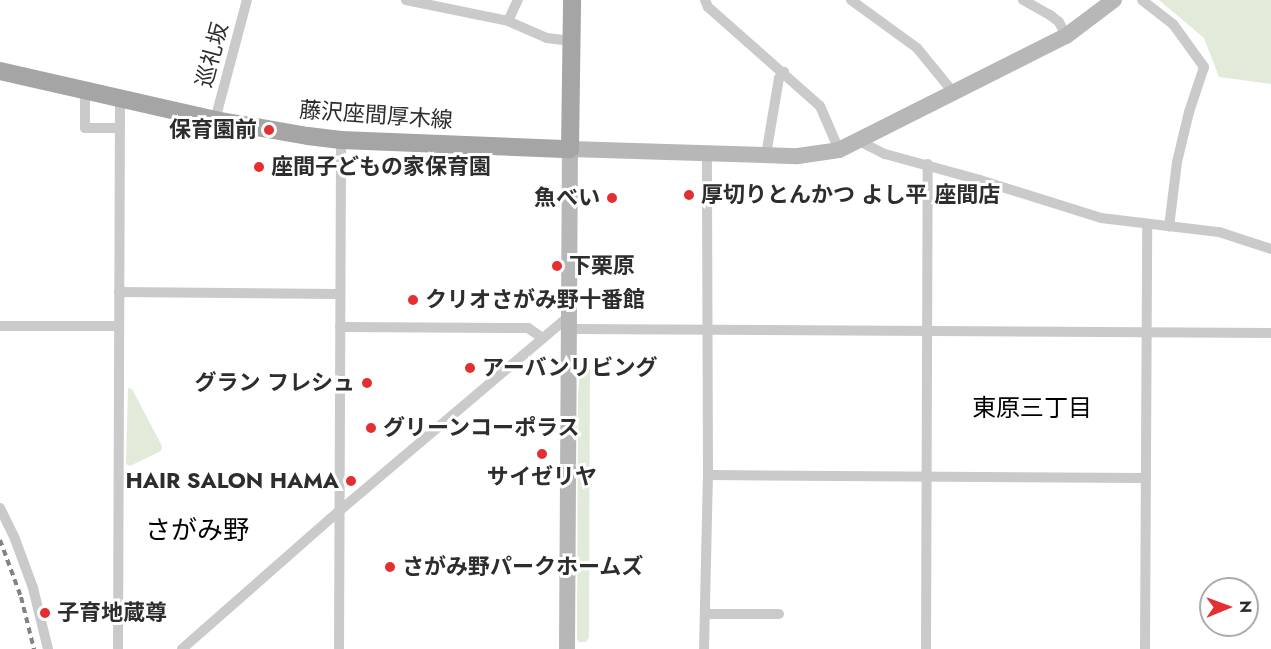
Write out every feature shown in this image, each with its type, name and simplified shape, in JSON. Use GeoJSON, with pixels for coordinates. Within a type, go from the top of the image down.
{"type":"FeatureCollection","features":[{"type":"Feature","properties":{"kind":"main road"},"geometry":{"type":"LineString","coordinates":[[570,149],[572,0]]}},
{"type":"Feature","properties":{"kind":"main road","name":"藤沢座間厚木線"},"geometry":{"type":"LineString","coordinates":[[0,71],[215,120],[342,141],[570,149]]}},
{"type":"Feature","properties":{"kind":"street","name":"巡礼坂"},"geometry":{"type":"LineString","coordinates":[[215,120],[247,0]]}},
{"type":"Feature","properties":{"kind":"street"},"geometry":{"type":"LineString","coordinates":[[406,0],[508,21],[547,38],[571,41]]}},
{"type":"Feature","properties":{"kind":"street"},"geometry":{"type":"LineString","coordinates":[[508,21],[518,0]]}},
{"type":"Feature","properties":{"kind":"street"},"geometry":{"type":"LineString","coordinates":[[705,0],[708,7],[820,106],[839,150]]}},
{"type":"Feature","properties":{"kind":"street"},"geometry":{"type":"LineString","coordinates":[[851,0],[917,48],[953,92]]}},
{"type":"Feature","properties":{"kind":"street"},"geometry":{"type":"LineString","coordinates":[[1023,0],[1059,22],[1066,36]]}},
{"type":"Feature","properties":{"kind":"street"},"geometry":{"type":"LineString","coordinates":[[567,649],[570,149],[808,156],[839,150],[1066,36],[1114,0]]}},
{"type":"Feature","properties":{"kind":"street"},"geometry":{"type":"LineString","coordinates":[[1142,0],[1173,24],[1204,67],[1189,112],[1177,162],[1169,227]]}},
{"type":"Feature","properties":{"kind":"street"},"geometry":{"type":"LineString","coordinates":[[766,155],[778,78],[784,72]]}},
{"type":"Feature","properties":{"kind":"street"},"geometry":{"type":"LineString","coordinates":[[85,91],[85,128],[120,128]]}},
{"type":"Feature","properties":{"kind":"street"},"geometry":{"type":"LineString","coordinates":[[118,649],[120,99]]}},
{"type":"Feature","properties":{"kind":"street"},"geometry":{"type":"LineString","coordinates":[[339,649],[338,512],[342,141]]}},
{"type":"Feature","properties":{"kind":"street"},"geometry":{"type":"LineString","coordinates":[[859,141],[885,154],[928,164],[1066,209],[1101,218],[1218,232],[1271,249]]}},
{"type":"Feature","properties":{"kind":"street"},"geometry":{"type":"LineString","coordinates":[[704,649],[708,475],[706,153]]}},
{"type":"Feature","properties":{"kind":"street"},"geometry":{"type":"LineString","coordinates":[[926,649],[928,164]]}},
{"type":"Feature","properties":{"kind":"street"},"geometry":{"type":"LineString","coordinates":[[1145,649],[1147,224]]}},
{"type":"Feature","properties":{"kind":"street"},"geometry":{"type":"LineString","coordinates":[[119,292],[340,294]]}},
{"type":"Feature","properties":{"kind":"street"},"geometry":{"type":"LineString","coordinates":[[182,649],[338,512],[543,338],[570,322],[707,331],[1271,333]]}},
{"type":"Feature","properties":{"kind":"street"},"geometry":{"type":"LineString","coordinates":[[0,326],[119,326]]}},
{"type":"Feature","properties":{"kind":"street"},"geometry":{"type":"LineString","coordinates":[[340,327],[528,328],[543,338]]}},
{"type":"Feature","properties":{"kind":"street"},"geometry":{"type":"LineString","coordinates":[[708,475],[1146,478]]}},
{"type":"Feature","properties":{"kind":"street"},"geometry":{"type":"LineString","coordinates":[[0,508],[15,539],[33,588],[48,649]]}},
{"type":"Feature","properties":{"kind":"street"},"geometry":{"type":"LineString","coordinates":[[705,614],[779,614]]}},
{"type":"Feature","properties":{"kind":"green space"},"geometry":{"type":"Polygon","coordinates":[[[1159,0],[1271,0],[1271,84],[1219,77],[1204,38],[1159,0]]]}},
{"type":"Feature","properties":{"kind":"green space"},"geometry":{"type":"Polygon","coordinates":[[[581,355],[590,356],[589,638],[586,642],[579,642],[577,639],[578,394],[581,355]]]}},
{"type":"Feature","properties":{"kind":"green space"},"geometry":{"type":"Polygon","coordinates":[[[128,388],[132,389],[162,446],[161,451],[130,466],[126,464],[128,388]]]}},
{"type":"Feature","properties":{"kind":"railway"},"geometry":{"type":"LineString","coordinates":[[0,540],[21,597],[34,649]]}},
{"type":"Feature","properties":{"kind":"place","name":"保育園前"},"geometry":{"type":"Point","coordinates":[269,130]}},
{"type":"Feature","properties":{"kind":"place","name":"座間子どもの家保育園"},"geometry":{"type":"Point","coordinates":[259,167]}},
{"type":"Feature","properties":{"kind":"place","name":"厚切りとんかつ よし平 座間店"},"geometry":{"type":"Point","coordinates":[689,195]}},
{"type":"Feature","properties":{"kind":"place","name":"魚べい"},"geometry":{"type":"Point","coordinates":[612,198]}},
{"type":"Feature","properties":{"kind":"place","name":"下栗原"},"geometry":{"type":"Point","coordinates":[557,266]}},
{"type":"Feature","properties":{"kind":"place","name":"クリオさがみ野十番館"},"geometry":{"type":"Point","coordinates":[413,300]}},
{"type":"Feature","properties":{"kind":"place","name":"アーバンリビング"},"geometry":{"type":"Point","coordinates":[470,368]}},
{"type":"Feature","properties":{"kind":"place","name":"グラン フレシュ"},"geometry":{"type":"Point","coordinates":[367,383]}},
{"type":"Feature","properties":{"kind":"place","name":"グリーンコーポラス"},"geometry":{"type":"Point","coordinates":[371,428]}},
{"type":"Feature","properties":{"kind":"place","name":"サイゼリヤ"},"geometry":{"type":"Point","coordinates":[542,454]}},
{"type":"Feature","properties":{"kind":"place","name":"HAIR SALON HAMA"},"geometry":{"type":"Point","coordinates":[351,481]}},
{"type":"Feature","properties":{"kind":"place","name":"さがみ野パークホームズ"},"geometry":{"type":"Point","coordinates":[390,567]}},
{"type":"Feature","properties":{"kind":"place","name":"子育地蔵尊"},"geometry":{"type":"Point","coordinates":[45,613]}},
{"type":"Feature","properties":{"kind":"district","name":"東原三丁目"},"geometry":{"type":"Point","coordinates":[1032,408]}},
{"type":"Feature","properties":{"kind":"district","name":"さがみ野"},"geometry":{"type":"Point","coordinates":[197,531]}}]}
